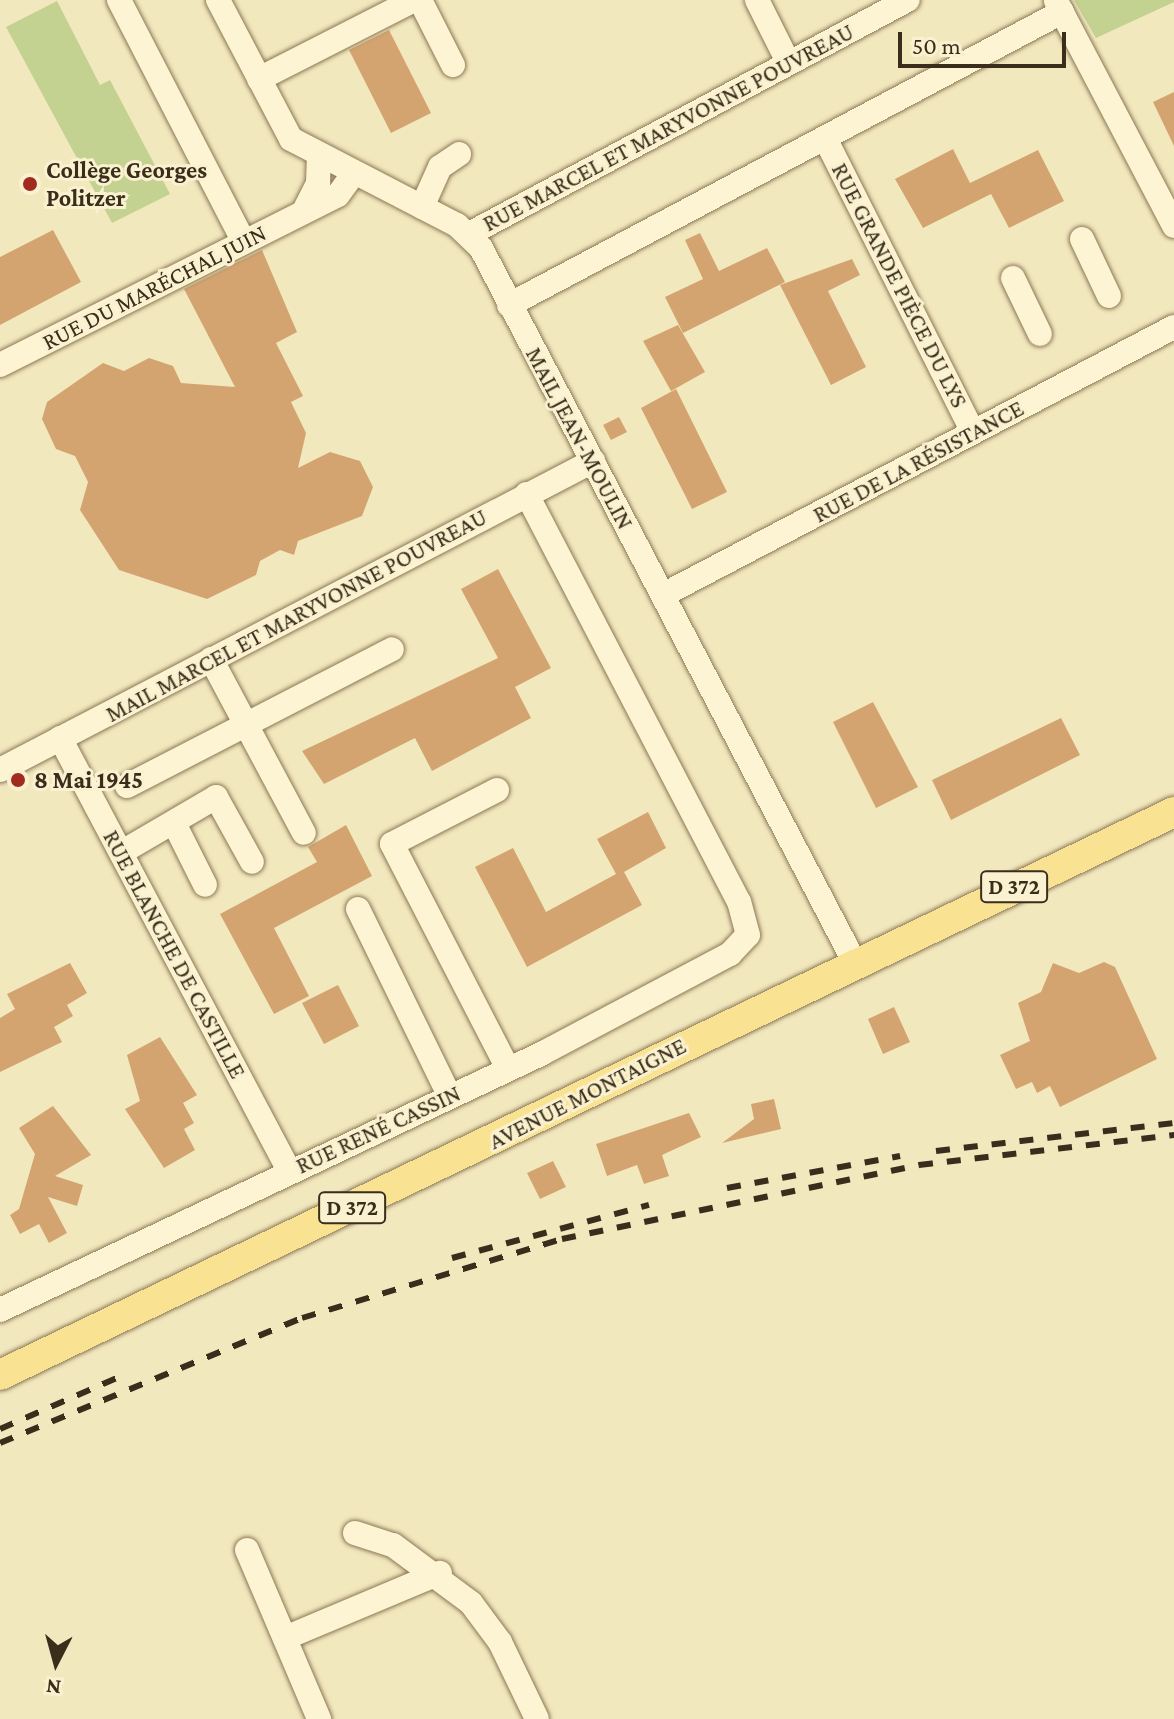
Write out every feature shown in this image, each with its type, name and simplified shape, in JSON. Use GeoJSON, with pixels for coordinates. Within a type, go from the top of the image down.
{"type":"FeatureCollection","features":[{"type":"Feature","properties":{"kind":"main road","name":"AVENUE MONTAIGNE"},"geometry":{"type":"LineString","coordinates":[[0,1375],[1174,812]]}},
{"type":"Feature","properties":{"kind":"street"},"geometry":{"type":"LineString","coordinates":[[119,0],[243,240]]}},
{"type":"Feature","properties":{"kind":"street"},"geometry":{"type":"LineString","coordinates":[[218,0],[291,139],[471,233]]}},
{"type":"Feature","properties":{"kind":"street"},"geometry":{"type":"LineString","coordinates":[[259,79],[417,0],[453,65]]}},
{"type":"Feature","properties":{"kind":"street"},"geometry":{"type":"LineString","coordinates":[[757,0],[788,62]]}},
{"type":"Feature","properties":{"kind":"street","name":"RUE MARCEL ET MARYVONNE POUVREAU"},"geometry":{"type":"LineString","coordinates":[[471,233],[908,0]]}},
{"type":"Feature","properties":{"kind":"street"},"geometry":{"type":"LineString","coordinates":[[509,305],[825,138],[1059,6],[1174,226]]}},
{"type":"Feature","properties":{"kind":"street","name":"RUE GRANDE PIÈCE DU LYS"},"geometry":{"type":"LineString","coordinates":[[825,138],[973,432]]}},
{"type":"Feature","properties":{"kind":"street"},"geometry":{"type":"LineString","coordinates":[[306,207],[318,183],[319,154]]}},
{"type":"Feature","properties":{"kind":"street"},"geometry":{"type":"LineString","coordinates":[[422,207],[440,167],[459,154]]}},
{"type":"Feature","properties":{"kind":"street","name":"RUE DU MARÉCHAL JUIN"},"geometry":{"type":"LineString","coordinates":[[0,365],[306,207],[338,195],[354,173]]}},
{"type":"Feature","properties":{"kind":"street","name":"MAIL JEAN-MOULIN"},"geometry":{"type":"LineString","coordinates":[[471,233],[855,963]]}},
{"type":"Feature","properties":{"kind":"street"},"geometry":{"type":"LineString","coordinates":[[1082,239],[1109,296]]}},
{"type":"Feature","properties":{"kind":"street"},"geometry":{"type":"LineString","coordinates":[[1013,278],[1040,334]]}},
{"type":"Feature","properties":{"kind":"street","name":"RUE DE LA RÉSISTANCE"},"geometry":{"type":"LineString","coordinates":[[663,595],[1174,327]]}},
{"type":"Feature","properties":{"kind":"street","name":"MAIL MARCEL ET MARYVONNE POUVREAU"},"geometry":{"type":"LineString","coordinates":[[0,770],[593,461]]}},
{"type":"Feature","properties":{"kind":"street","name":"RUE RENÉ CASSIN"},"geometry":{"type":"LineString","coordinates":[[0,1310],[289,1170],[508,1069],[730,954],[748,935],[739,902],[527,494]]}},
{"type":"Feature","properties":{"kind":"street"},"geometry":{"type":"LineString","coordinates":[[127,786],[392,649]]}},
{"type":"Feature","properties":{"kind":"street"},"geometry":{"type":"LineString","coordinates":[[211,659],[304,833]]}},
{"type":"Feature","properties":{"kind":"street","name":"RUE BLANCHE DE CASTILLE"},"geometry":{"type":"LineString","coordinates":[[60,738],[289,1170]]}},
{"type":"Feature","properties":{"kind":"street"},"geometry":{"type":"LineString","coordinates":[[497,790],[392,844],[508,1069]]}},
{"type":"Feature","properties":{"kind":"street"},"geometry":{"type":"LineString","coordinates":[[122,852],[216,797],[252,862]]}},
{"type":"Feature","properties":{"kind":"street"},"geometry":{"type":"LineString","coordinates":[[174,823],[205,885]]}},
{"type":"Feature","properties":{"kind":"street"},"geometry":{"type":"LineString","coordinates":[[358,909],[450,1097]]}},
{"type":"Feature","properties":{"kind":"street"},"geometry":{"type":"LineString","coordinates":[[355,1533],[393,1545],[440,1573],[500,1642],[537,1719]]}},
{"type":"Feature","properties":{"kind":"street"},"geometry":{"type":"LineString","coordinates":[[247,1550],[319,1719]]}},
{"type":"Feature","properties":{"kind":"street"},"geometry":{"type":"LineString","coordinates":[[285,1638],[440,1573]]}},
{"type":"Feature","properties":{"kind":"green space"},"geometry":{"type":"Polygon","coordinates":[[[1074,0],[1174,0],[1174,2],[1096,38],[1074,0]]]}},
{"type":"Feature","properties":{"kind":"green space"},"geometry":{"type":"Polygon","coordinates":[[[57,1],[100,85],[110,80],[170,194],[112,223],[6,27],[57,1]]]}},
{"type":"Feature","properties":{"kind":"building"},"geometry":{"type":"Polygon","coordinates":[[[389,30],[431,113],[391,133],[349,50],[389,30]]]}},
{"type":"Feature","properties":{"kind":"building"},"geometry":{"type":"Polygon","coordinates":[[[1174,92],[1174,146],[1153,102],[1174,92]]]}},
{"type":"Feature","properties":{"kind":"building"},"geometry":{"type":"Polygon","coordinates":[[[953,149],[970,183],[1038,150],[1064,201],[1009,228],[991,194],[923,228],[895,179],[953,149]]]}},
{"type":"Feature","properties":{"kind":"building"},"geometry":{"type":"Polygon","coordinates":[[[53,230],[81,282],[0,325],[0,257],[53,230]]]}},
{"type":"Feature","properties":{"kind":"building"},"geometry":{"type":"Polygon","coordinates":[[[700,233],[719,271],[767,248],[785,282],[683,333],[665,297],[703,279],[685,240],[700,233]]]}},
{"type":"Feature","properties":{"kind":"building"},"geometry":{"type":"Polygon","coordinates":[[[262,250],[297,332],[276,343],[303,396],[291,402],[306,433],[298,468],[330,452],[360,461],[373,487],[362,516],[298,541],[294,555],[280,550],[260,561],[256,575],[207,599],[119,570],[80,510],[88,482],[75,456],[56,449],[42,419],[47,402],[103,363],[124,371],[149,358],[173,366],[181,383],[235,387],[184,289],[262,250]]]}},
{"type":"Feature","properties":{"kind":"building"},"geometry":{"type":"Polygon","coordinates":[[[852,259],[860,275],[828,291],[866,367],[831,385],[780,285],[852,259]]]}},
{"type":"Feature","properties":{"kind":"building"},"geometry":{"type":"Polygon","coordinates":[[[678,325],[705,372],[671,391],[643,341],[678,325]]]}},
{"type":"Feature","properties":{"kind":"building"},"geometry":{"type":"Polygon","coordinates":[[[676,389],[727,492],[692,509],[641,408],[676,389]]]}},
{"type":"Feature","properties":{"kind":"building"},"geometry":{"type":"Polygon","coordinates":[[[619,417],[627,432],[611,440],[603,425],[619,417]]]}},
{"type":"Feature","properties":{"kind":"building"},"geometry":{"type":"Polygon","coordinates":[[[498,569],[551,668],[515,687],[531,718],[432,771],[415,738],[324,784],[302,751],[498,658],[461,589],[498,569]]]}},
{"type":"Feature","properties":{"kind":"building"},"geometry":{"type":"Polygon","coordinates":[[[873,702],[918,787],[876,808],[833,722],[873,702]]]}},
{"type":"Feature","properties":{"kind":"building"},"geometry":{"type":"Polygon","coordinates":[[[1061,718],[1080,755],[951,820],[932,780],[1061,718]]]}},
{"type":"Feature","properties":{"kind":"building"},"geometry":{"type":"Polygon","coordinates":[[[648,812],[666,848],[624,872],[642,905],[527,967],[475,867],[513,848],[546,912],[616,874],[597,839],[648,812]]]}},
{"type":"Feature","properties":{"kind":"building"},"geometry":{"type":"Polygon","coordinates":[[[346,825],[372,876],[274,928],[309,996],[274,1014],[220,914],[317,862],[308,847],[346,825]]]}},
{"type":"Feature","properties":{"kind":"building"},"geometry":{"type":"Polygon","coordinates":[[[1104,962],[1115,967],[1157,1059],[1060,1107],[1050,1086],[1037,1093],[1032,1082],[1016,1089],[1000,1055],[1030,1041],[1018,1003],[1041,992],[1053,963],[1079,973],[1104,962]]]}},
{"type":"Feature","properties":{"kind":"building"},"geometry":{"type":"Polygon","coordinates":[[[70,963],[87,993],[67,1005],[73,1016],[54,1027],[62,1042],[0,1072],[0,1018],[15,1009],[7,994],[70,963]]]}},
{"type":"Feature","properties":{"kind":"building"},"geometry":{"type":"Polygon","coordinates":[[[338,985],[359,1026],[324,1044],[302,1003],[338,985]]]}},
{"type":"Feature","properties":{"kind":"building"},"geometry":{"type":"Polygon","coordinates":[[[894,1007],[910,1042],[883,1054],[868,1019],[894,1007]]]}},
{"type":"Feature","properties":{"kind":"building"},"geometry":{"type":"Polygon","coordinates":[[[160,1037],[197,1095],[183,1103],[194,1123],[184,1129],[195,1150],[164,1168],[125,1109],[140,1101],[127,1055],[160,1037]]]}},
{"type":"Feature","properties":{"kind":"building"},"geometry":{"type":"Polygon","coordinates":[[[774,1099],[781,1129],[722,1143],[754,1119],[751,1104],[774,1099]]]}},
{"type":"Feature","properties":{"kind":"building"},"geometry":{"type":"Polygon","coordinates":[[[53,1106],[91,1155],[55,1176],[83,1185],[77,1206],[48,1197],[67,1233],[49,1243],[39,1224],[20,1234],[10,1215],[19,1209],[35,1154],[19,1128],[53,1106]]]}},
{"type":"Feature","properties":{"kind":"building"},"geometry":{"type":"Polygon","coordinates":[[[689,1113],[701,1137],[662,1155],[669,1176],[644,1184],[637,1165],[607,1176],[596,1144],[689,1113]]]}},
{"type":"Feature","properties":{"kind":"building"},"geometry":{"type":"Polygon","coordinates":[[[553,1161],[566,1187],[540,1199],[527,1173],[553,1161]]]}},
{"type":"Feature","properties":{"kind":"railway"},"geometry":{"type":"LineString","coordinates":[[936,1151],[1174,1123]]}},
{"type":"Feature","properties":{"kind":"railway"},"geometry":{"type":"LineString","coordinates":[[0,1443],[302,1318],[562,1239],[919,1165],[1174,1135]]}},
{"type":"Feature","properties":{"kind":"railway"},"geometry":{"type":"LineString","coordinates":[[727,1188],[900,1156]]}},
{"type":"Feature","properties":{"kind":"railway"},"geometry":{"type":"LineString","coordinates":[[452,1258],[649,1205]]}},
{"type":"Feature","properties":{"kind":"railway"},"geometry":{"type":"LineString","coordinates":[[0,1429],[117,1378]]}},
{"type":"Feature","properties":{"kind":"place","name":"Collège Georges Politzer"},"geometry":{"type":"Point","coordinates":[30,184]}},
{"type":"Feature","properties":{"kind":"place","name":"8 Mai 1945"},"geometry":{"type":"Point","coordinates":[18,780]}}]}
